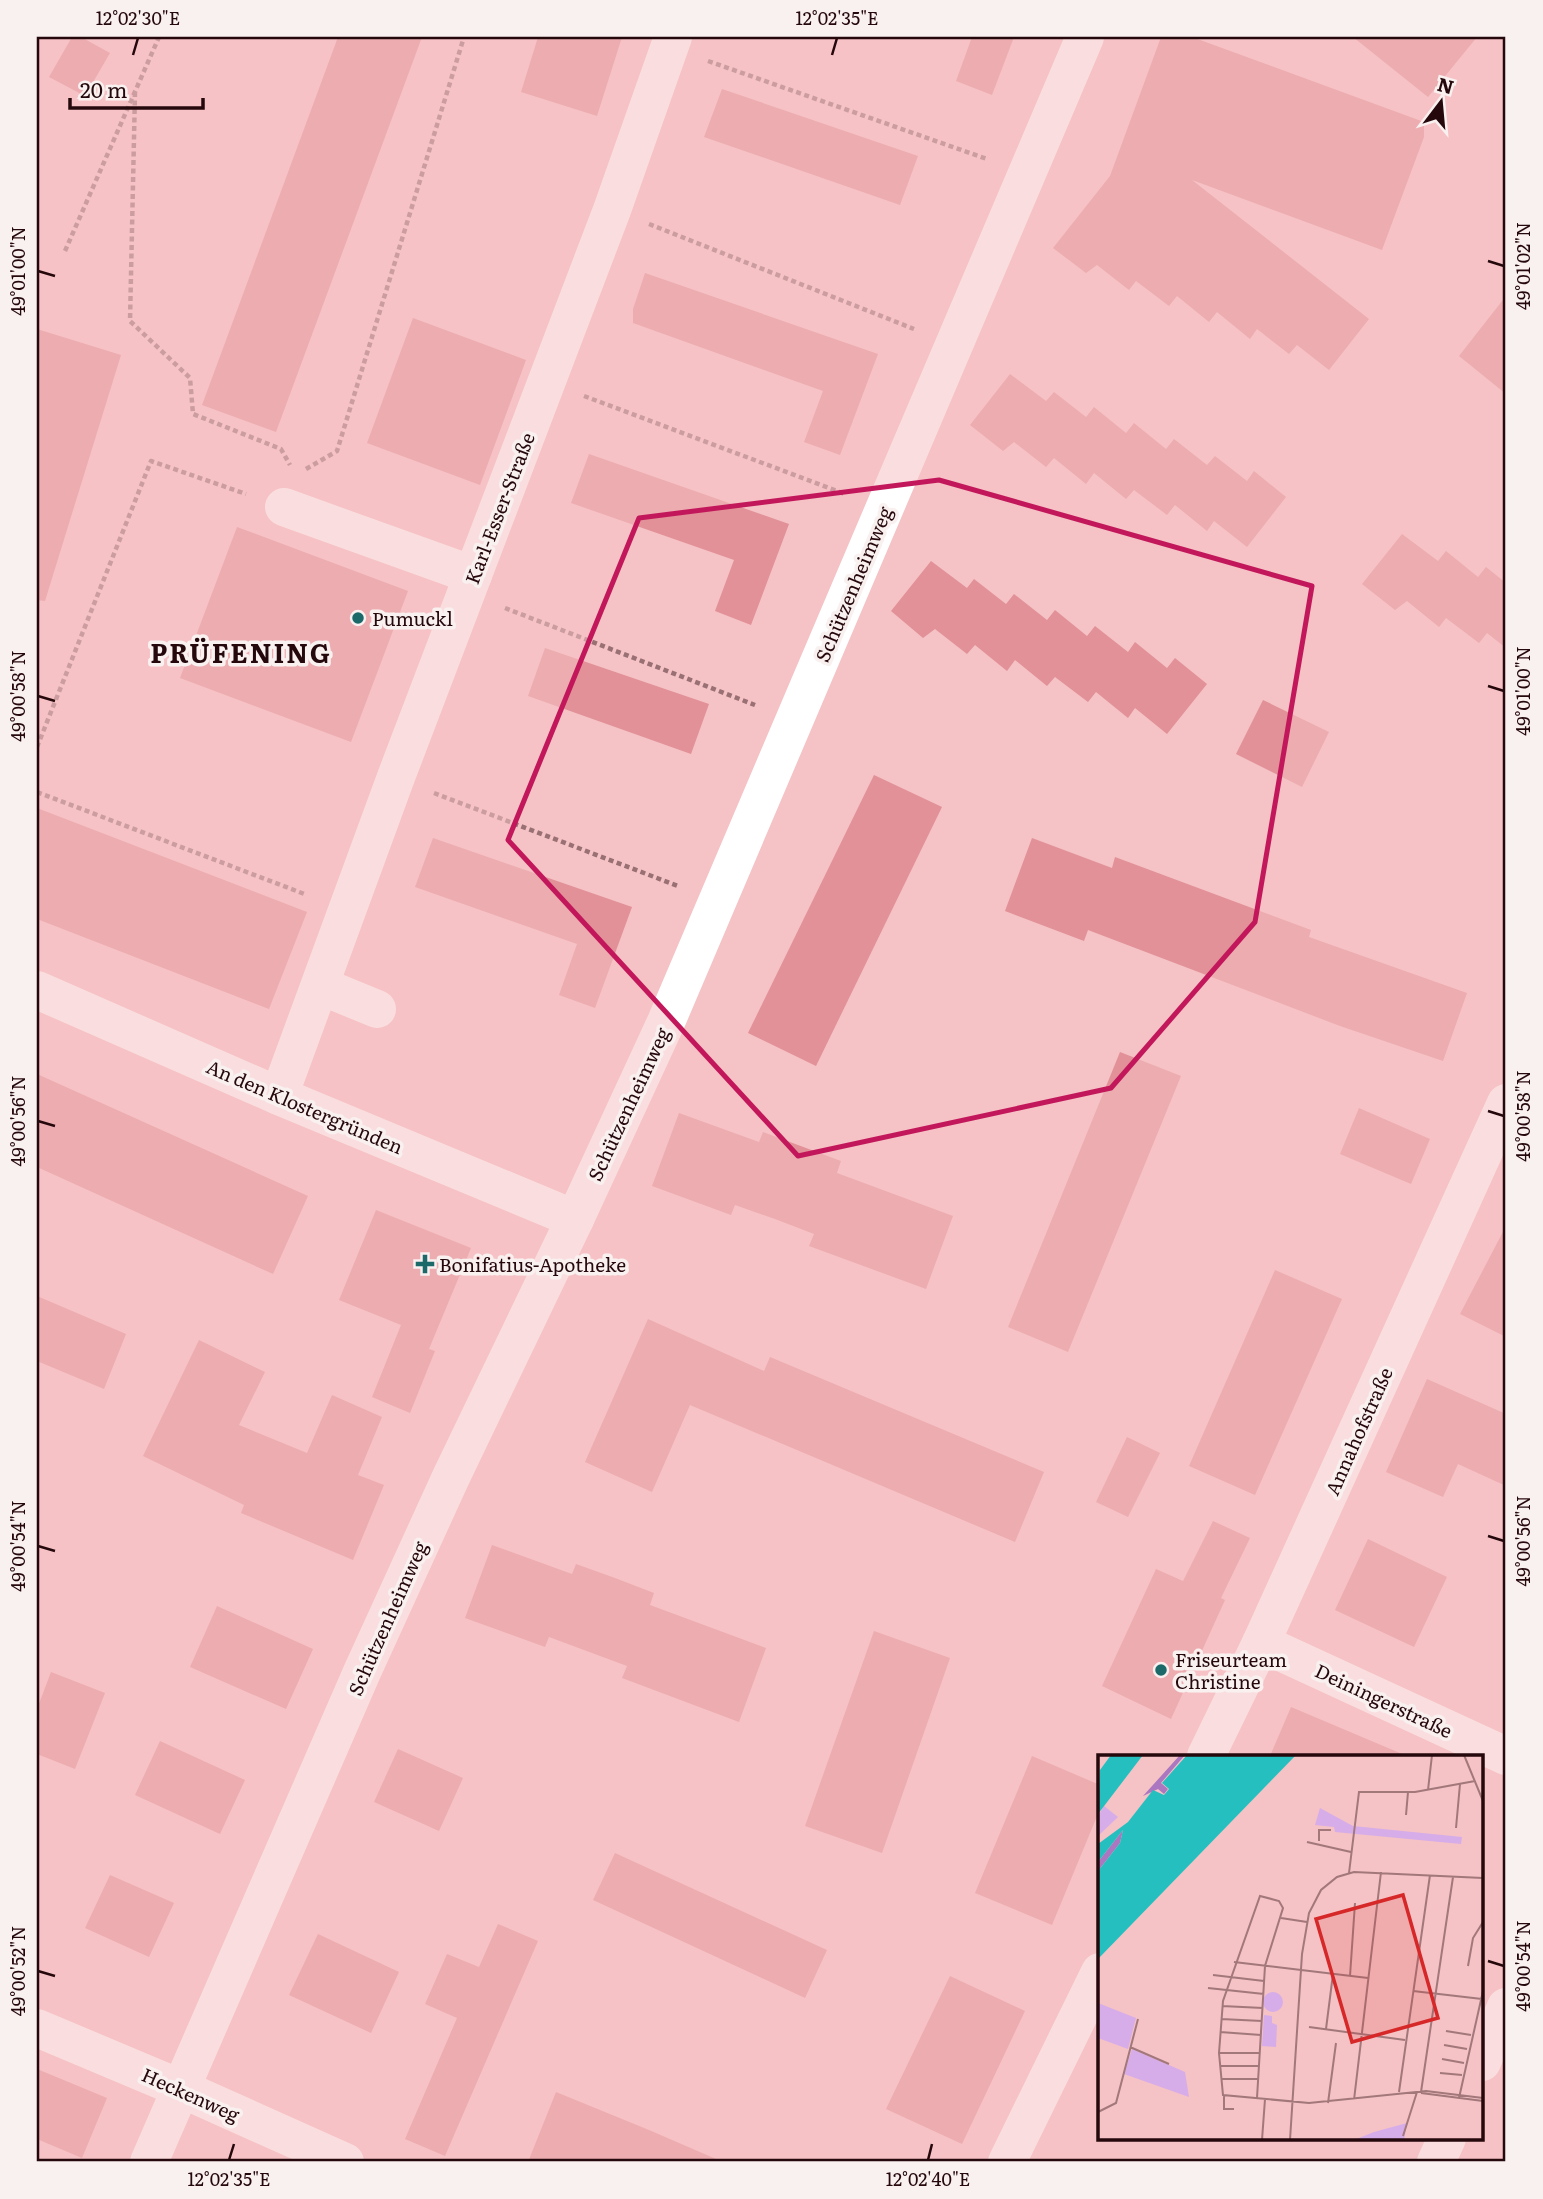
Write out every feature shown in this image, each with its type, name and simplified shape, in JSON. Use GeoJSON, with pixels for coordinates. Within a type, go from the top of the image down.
{"type":"FeatureCollection","features":[{"type":"Feature","properties":{"kind":"street","name":"Schützenheimweg"},"geometry":{"type":"LineString","coordinates":[[149,2162],[357,1685],[451,1477],[666,1022],[1086,37]]}},
{"type":"Feature","properties":{"kind":"street","name":"Karl-Esser-Straße"},"geometry":{"type":"LineString","coordinates":[[279,1096],[612,210],[671,42]]}},
{"type":"Feature","properties":{"kind":"street"},"geometry":{"type":"LineString","coordinates":[[284,507],[473,575]]}},
{"type":"Feature","properties":{"kind":"street"},"geometry":{"type":"LineString","coordinates":[[321,986],[377,1009]]}},
{"type":"Feature","properties":{"kind":"street","name":"An den Klostergründen"},"geometry":{"type":"LineString","coordinates":[[37,990],[279,1096],[575,1219]]}},
{"type":"Feature","properties":{"kind":"street","name":"Annahofstraße"},"geometry":{"type":"LineString","coordinates":[[1206,1755],[1261,1643],[1506,1103]]}},
{"type":"Feature","properties":{"kind":"street","name":"Deiningerstraße"},"geometry":{"type":"LineString","coordinates":[[1261,1643],[1506,1756]]}},
{"type":"Feature","properties":{"kind":"street"},"geometry":{"type":"LineString","coordinates":[[1007,2162],[1098,1976]]}},
{"type":"Feature","properties":{"kind":"street"},"geometry":{"type":"LineString","coordinates":[[1484,2057],[1506,2007]]}},
{"type":"Feature","properties":{"kind":"street","name":"Heckenweg"},"geometry":{"type":"LineString","coordinates":[[37,2028],[345,2162]]}},
{"type":"Feature","properties":{"kind":"street"},"geometry":{"type":"LineString","coordinates":[[1436,2162],[1446,2140]]}},
{"type":"Feature","properties":{"kind":"path"},"geometry":{"type":"LineString","coordinates":[[65,251],[159,37]]}},
{"type":"Feature","properties":{"kind":"path"},"geometry":{"type":"LineString","coordinates":[[135,92],[130,321],[190,377],[193,414],[281,449],[295,475],[337,451],[464,37]]}},
{"type":"Feature","properties":{"kind":"path"},"geometry":{"type":"LineString","coordinates":[[671,42],[1027,173]]}},
{"type":"Feature","properties":{"kind":"path"},"geometry":{"type":"LineString","coordinates":[[659,228],[954,345]]}},
{"type":"Feature","properties":{"kind":"path"},"geometry":{"type":"LineString","coordinates":[[584,396],[885,509]]}},
{"type":"Feature","properties":{"kind":"path"},"geometry":{"type":"LineString","coordinates":[[37,747],[151,461],[284,507]]}},
{"type":"Feature","properties":{"kind":"path"},"geometry":{"type":"LineString","coordinates":[[506,608],[795,720]]}},
{"type":"Feature","properties":{"kind":"path"},"geometry":{"type":"LineString","coordinates":[[37,792],[310,896]]}},
{"type":"Feature","properties":{"kind":"path"},"geometry":{"type":"LineString","coordinates":[[432,793],[718,901]]}},
{"type":"Feature","properties":{"kind":"highlighted area"},"geometry":{"type":"Polygon","coordinates":[[[939,480],[1312,586],[1255,922],[1111,1088],[798,1156],[508,840],[639,518],[939,480]]]}},
{"type":"Feature","properties":{"kind":"building"},"geometry":{"type":"Polygon","coordinates":[[[72,37],[81,37],[110,53],[85,96],[49,77],[72,37]]]}},
{"type":"Feature","properties":{"kind":"building"},"geometry":{"type":"Polygon","coordinates":[[[338,37],[422,37],[276,432],[202,405],[338,37]]]}},
{"type":"Feature","properties":{"kind":"building"},"geometry":{"type":"Polygon","coordinates":[[[538,37],[622,37],[597,116],[521,92],[538,37]]]}},
{"type":"Feature","properties":{"kind":"building"},"geometry":{"type":"Polygon","coordinates":[[[972,37],[1014,37],[992,95],[956,81],[972,37]]]}},
{"type":"Feature","properties":{"kind":"building"},"geometry":{"type":"Polygon","coordinates":[[[1161,37],[1192,37],[1424,122],[1424,137],[1382,250],[1192,180],[1369,319],[1329,370],[1297,345],[1289,354],[1257,329],[1250,339],[1217,312],[1209,322],[1177,296],[1169,306],[1136,281],[1129,290],[1097,265],[1086,273],[1053,248],[1110,176],[1161,37]]]}},
{"type":"Feature","properties":{"kind":"building"},"geometry":{"type":"Polygon","coordinates":[[[1353,37],[1477,37],[1428,97],[1353,37]]]}},
{"type":"Feature","properties":{"kind":"building"},"geometry":{"type":"Polygon","coordinates":[[[722,89],[918,156],[900,205],[704,137],[722,89]]]}},
{"type":"Feature","properties":{"kind":"building"},"geometry":{"type":"Polygon","coordinates":[[[645,273],[878,354],[840,455],[804,442],[823,391],[633,323],[633,309],[645,273]]]}},
{"type":"Feature","properties":{"kind":"building"},"geometry":{"type":"Polygon","coordinates":[[[1506,296],[1506,394],[1459,356],[1506,296]]]}},
{"type":"Feature","properties":{"kind":"building"},"geometry":{"type":"Polygon","coordinates":[[[413,318],[526,360],[480,485],[367,443],[413,318]]]}},
{"type":"Feature","properties":{"kind":"building"},"geometry":{"type":"Polygon","coordinates":[[[37,329],[121,355],[45,601],[37,600],[37,329]]]}},
{"type":"Feature","properties":{"kind":"building"},"geometry":{"type":"Polygon","coordinates":[[[1010,374],[1046,401],[1054,392],[1086,417],[1094,407],[1126,433],[1134,423],[1166,449],[1174,439],[1207,465],[1215,456],[1247,481],[1254,471],[1286,497],[1247,547],[1214,521],[1207,531],[1175,505],[1167,515],[1134,490],[1126,499],[1094,473],[1086,484],[1054,458],[1046,467],[1014,442],[1003,451],[970,425],[1010,374]]]}},
{"type":"Feature","properties":{"kind":"building"},"geometry":{"type":"Polygon","coordinates":[[[589,454],[789,524],[751,625],[715,611],[734,560],[571,503],[589,454]]]}},
{"type":"Feature","properties":{"kind":"building"},"geometry":{"type":"Polygon","coordinates":[[[237,527],[408,591],[351,742],[180,678],[237,527]]]}},
{"type":"Feature","properties":{"kind":"building"},"geometry":{"type":"Polygon","coordinates":[[[1402,534],[1438,561],[1446,551],[1478,577],[1486,567],[1506,583],[1506,648],[1487,633],[1479,643],[1446,618],[1439,627],[1407,601],[1395,610],[1362,584],[1402,534]]]}},
{"type":"Feature","properties":{"kind":"building"},"geometry":{"type":"Polygon","coordinates":[[[931,561],[967,588],[974,579],[1006,604],[1014,594],[1047,620],[1055,610],[1087,636],[1095,626],[1128,652],[1135,642],[1167,668],[1175,658],[1207,684],[1167,734],[1135,708],[1128,718],[1096,692],[1088,702],[1055,677],[1047,686],[1015,660],[1007,671],[975,645],[967,654],[935,629],[923,638],[891,611],[931,561]]]}},
{"type":"Feature","properties":{"kind":"building"},"geometry":{"type":"Polygon","coordinates":[[[545,648],[709,704],[691,754],[528,696],[545,648]]]}},
{"type":"Feature","properties":{"kind":"building"},"geometry":{"type":"Polygon","coordinates":[[[1263,700],[1329,732],[1302,787],[1236,754],[1263,700]]]}},
{"type":"Feature","properties":{"kind":"building"},"geometry":{"type":"Polygon","coordinates":[[[874,775],[942,807],[816,1066],[748,1033],[874,775]]]}},
{"type":"Feature","properties":{"kind":"building"},"geometry":{"type":"Polygon","coordinates":[[[37,808],[307,912],[269,1009],[37,919],[37,808]]]}},
{"type":"Feature","properties":{"kind":"building"},"geometry":{"type":"Polygon","coordinates":[[[433,838],[632,907],[595,1008],[559,995],[577,944],[415,887],[433,838]]]}},
{"type":"Feature","properties":{"kind":"building"},"geometry":{"type":"Polygon","coordinates":[[[1032,838],[1112,868],[1115,857],[1311,930],[1309,937],[1467,993],[1443,1061],[1340,1026],[1088,930],[1084,941],[1005,911],[1032,838]]]}},
{"type":"Feature","properties":{"kind":"building"},"geometry":{"type":"Polygon","coordinates":[[[1120,1052],[1181,1076],[1068,1352],[1008,1327],[1120,1052]]]}},
{"type":"Feature","properties":{"kind":"building"},"geometry":{"type":"Polygon","coordinates":[[[37,1074],[308,1196],[273,1274],[37,1167],[37,1074]]]}},
{"type":"Feature","properties":{"kind":"building"},"geometry":{"type":"Polygon","coordinates":[[[1359,1108],[1430,1139],[1411,1184],[1340,1154],[1359,1108]]]}},
{"type":"Feature","properties":{"kind":"building"},"geometry":{"type":"Polygon","coordinates":[[[679,1113],[759,1142],[763,1132],[841,1161],[837,1173],[953,1216],[926,1289],[809,1246],[814,1234],[775,1219],[735,1205],[731,1215],[652,1186],[679,1113]]]}},
{"type":"Feature","properties":{"kind":"building"},"geometry":{"type":"Polygon","coordinates":[[[376,1210],[471,1248],[429,1349],[435,1351],[410,1413],[372,1397],[401,1325],[339,1300],[376,1210]]]}},
{"type":"Feature","properties":{"kind":"building"},"geometry":{"type":"Polygon","coordinates":[[[1506,1226],[1506,1337],[1460,1314],[1506,1226]]]}},
{"type":"Feature","properties":{"kind":"building"},"geometry":{"type":"Polygon","coordinates":[[[1275,1270],[1342,1299],[1255,1495],[1189,1466],[1275,1270]]]}},
{"type":"Feature","properties":{"kind":"building"},"geometry":{"type":"Polygon","coordinates":[[[37,1296],[126,1334],[104,1389],[37,1361],[37,1296]]]}},
{"type":"Feature","properties":{"kind":"building"},"geometry":{"type":"Polygon","coordinates":[[[648,1319],[764,1371],[770,1357],[1044,1472],[1015,1542],[690,1405],[652,1492],[585,1462],[648,1319]]]}},
{"type":"Feature","properties":{"kind":"building"},"geometry":{"type":"Polygon","coordinates":[[[199,1340],[265,1372],[239,1425],[307,1453],[332,1395],[382,1417],[358,1475],[384,1485],[353,1560],[241,1513],[244,1505],[143,1456],[199,1340]]]}},
{"type":"Feature","properties":{"kind":"building"},"geometry":{"type":"Polygon","coordinates":[[[1427,1379],[1506,1414],[1506,1486],[1458,1464],[1443,1497],[1386,1472],[1427,1379]]]}},
{"type":"Feature","properties":{"kind":"building"},"geometry":{"type":"Polygon","coordinates":[[[1127,1437],[1160,1453],[1128,1517],[1096,1502],[1127,1437]]]}},
{"type":"Feature","properties":{"kind":"building"},"geometry":{"type":"Polygon","coordinates":[[[1213,1521],[1250,1538],[1221,1598],[1225,1600],[1171,1719],[1102,1686],[1156,1569],[1183,1581],[1213,1521]]]}},
{"type":"Feature","properties":{"kind":"building"},"geometry":{"type":"Polygon","coordinates":[[[1368,1539],[1447,1577],[1414,1647],[1335,1610],[1368,1539]]]}},
{"type":"Feature","properties":{"kind":"building"},"geometry":{"type":"Polygon","coordinates":[[[492,1545],[572,1574],[576,1564],[615,1578],[654,1593],[650,1605],[766,1648],[739,1722],[622,1678],[627,1666],[549,1637],[545,1647],[465,1618],[492,1545]]]}},
{"type":"Feature","properties":{"kind":"building"},"geometry":{"type":"Polygon","coordinates":[[[217,1606],[313,1649],[286,1709],[190,1667],[217,1606]]]}},
{"type":"Feature","properties":{"kind":"building"},"geometry":{"type":"Polygon","coordinates":[[[874,1631],[950,1658],[882,1853],[805,1826],[874,1631]]]}},
{"type":"Feature","properties":{"kind":"building"},"geometry":{"type":"Polygon","coordinates":[[[51,1672],[105,1693],[75,1769],[37,1754],[37,1709],[51,1672]]]}},
{"type":"Feature","properties":{"kind":"building"},"geometry":{"type":"Polygon","coordinates":[[[1291,1707],[1405,1755],[1270,1755],[1291,1707]]]}},
{"type":"Feature","properties":{"kind":"building"},"geometry":{"type":"Polygon","coordinates":[[[160,1741],[245,1780],[220,1834],[135,1795],[160,1741]]]}},
{"type":"Feature","properties":{"kind":"building"},"geometry":{"type":"Polygon","coordinates":[[[398,1749],[463,1778],[439,1831],[374,1802],[398,1749]]]}},
{"type":"Feature","properties":{"kind":"building"},"geometry":{"type":"Polygon","coordinates":[[[1032,1756],[1098,1784],[1098,1814],[1052,1925],[975,1893],[1032,1756]]]}},
{"type":"Feature","properties":{"kind":"building"},"geometry":{"type":"Polygon","coordinates":[[[615,1853],[827,1950],[805,1998],[593,1900],[615,1853]]]}},
{"type":"Feature","properties":{"kind":"building"},"geometry":{"type":"Polygon","coordinates":[[[110,1875],[174,1903],[149,1957],[85,1928],[110,1875]]]}},
{"type":"Feature","properties":{"kind":"building"},"geometry":{"type":"Polygon","coordinates":[[[498,1924],[538,1941],[445,2156],[405,2139],[457,2018],[425,2004],[447,1954],[479,1967],[498,1924]]]}},
{"type":"Feature","properties":{"kind":"building"},"geometry":{"type":"Polygon","coordinates":[[[318,1934],[399,1972],[371,2033],[289,1995],[318,1934]]]}},
{"type":"Feature","properties":{"kind":"building"},"geometry":{"type":"Polygon","coordinates":[[[950,1976],[1025,2011],[962,2144],[886,2109],[950,1976]]]}},
{"type":"Feature","properties":{"kind":"building"},"geometry":{"type":"Polygon","coordinates":[[[37,2069],[107,2098],[82,2158],[37,2139],[37,2069]]]}},
{"type":"Feature","properties":{"kind":"building"},"geometry":{"type":"Polygon","coordinates":[[[556,2092],[649,2130],[723,2162],[528,2162],[556,2092]]]}},
{"type":"Feature","properties":{"kind":"place","name":"Pumuckl"},"geometry":{"type":"Point","coordinates":[358,618]}},
{"type":"Feature","properties":{"kind":"place","name":"Bonifatius-Apotheke"},"geometry":{"type":"Point","coordinates":[425,1264]}},
{"type":"Feature","properties":{"kind":"place","name":"Friseurteam Christine"},"geometry":{"type":"Point","coordinates":[1161,1670]}},
{"type":"Feature","properties":{"kind":"district","name":"PRÜFENING"},"geometry":{"type":"Point","coordinates":[241,651]}}]}
